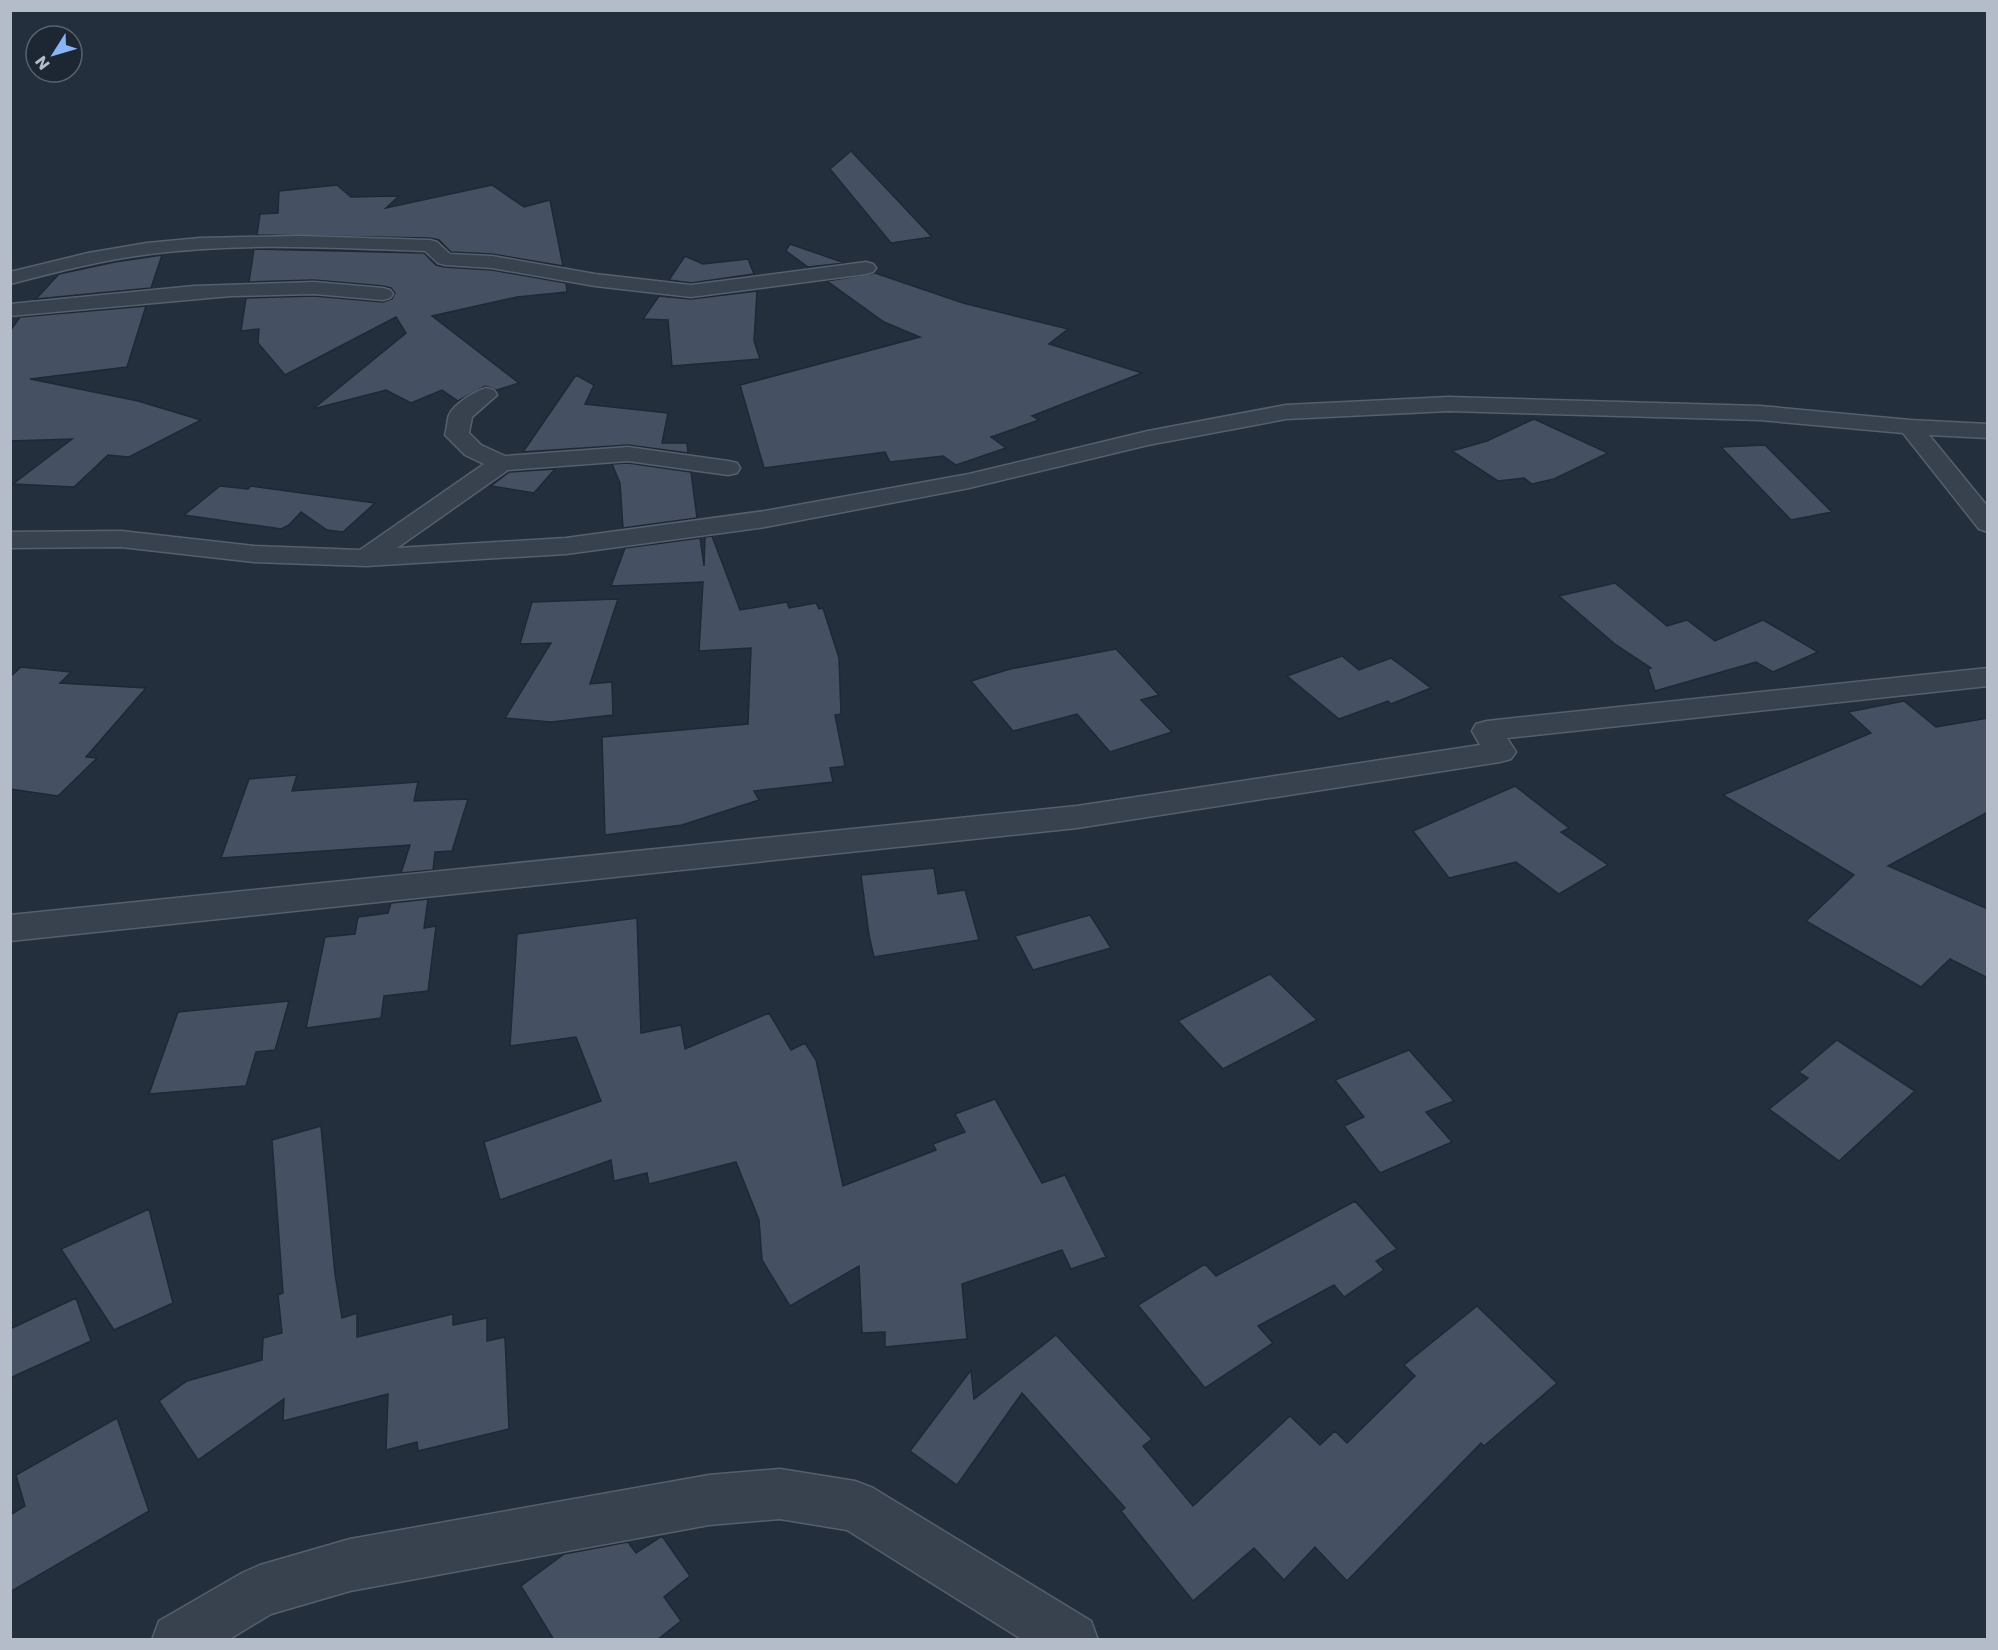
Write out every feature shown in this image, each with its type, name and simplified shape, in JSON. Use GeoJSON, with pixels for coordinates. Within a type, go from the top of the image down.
{"type":"FeatureCollection","features":[{"type":"Feature","properties":{"kind":"street"},"geometry":{"type":"LineString","coordinates":[[10,278],[79,261],[165,246],[262,241],[430,246],[445,259],[492,262],[596,280],[691,291],[866,268]]}},
{"type":"Feature","properties":{"kind":"street"},"geometry":{"type":"LineString","coordinates":[[10,310],[91,300],[224,291],[306,288],[382,294]]}},
{"type":"Feature","properties":{"kind":"street"},"geometry":{"type":"LineString","coordinates":[[486,395],[460,414],[457,435],[473,450],[502,463],[628,454],[728,468]]}},
{"type":"Feature","properties":{"kind":"street"},"geometry":{"type":"LineString","coordinates":[[10,540],[121,539],[254,554],[366,558],[566,546],[765,519],[969,481],[1148,438],[1286,412],[1449,404],[1624,408],[1760,412],[1910,427],[1988,431]]}},
{"type":"Feature","properties":{"kind":"street"},"geometry":{"type":"LineString","coordinates":[[1910,427],[1988,524]]}},
{"type":"Feature","properties":{"kind":"street"},"geometry":{"type":"LineString","coordinates":[[366,558],[502,463]]}},
{"type":"Feature","properties":{"kind":"street"},"geometry":{"type":"LineString","coordinates":[[10,928],[1077,818],[1500,752],[1487,731],[1988,677]]}},
{"type":"Feature","properties":{"kind":"street"},"geometry":{"type":"LineString","coordinates":[[178,1640],[260,1591],[350,1565],[709,1500],[780,1494],[855,1506],[1072,1640]]}},
{"type":"Feature","properties":{"kind":"building"},"geometry":{"type":"Polygon","coordinates":[[[851,151],[932,237],[891,243],[830,169],[851,151]]]}},
{"type":"Feature","properties":{"kind":"building"},"geometry":{"type":"Polygon","coordinates":[[[337,185],[351,197],[399,196],[386,208],[492,185],[524,207],[550,200],[563,266],[492,254],[451,252],[439,240],[430,238],[257,235],[260,214],[278,213],[279,191],[337,185]]]}},
{"type":"Feature","properties":{"kind":"building"},"geometry":{"type":"Polygon","coordinates":[[[790,244],[845,263],[808,267],[786,251],[790,244]]]}},
{"type":"Feature","properties":{"kind":"building"},"geometry":{"type":"Polygon","coordinates":[[[254,249],[424,253],[436,265],[444,267],[492,270],[566,283],[567,292],[517,297],[432,316],[519,383],[497,390],[485,386],[458,401],[442,390],[411,403],[386,390],[313,409],[406,333],[396,317],[285,375],[258,343],[259,329],[241,331],[246,298],[314,296],[383,302],[392,299],[395,293],[391,288],[383,286],[314,280],[249,282],[254,249]]]}},
{"type":"Feature","properties":{"kind":"building"},"geometry":{"type":"Polygon","coordinates":[[[162,255],[151,288],[36,299],[59,274],[162,255]]]}},
{"type":"Feature","properties":{"kind":"building"},"geometry":{"type":"Polygon","coordinates":[[[685,256],[703,264],[748,259],[754,274],[691,283],[669,280],[685,256]]]}},
{"type":"Feature","properties":{"kind":"building"},"geometry":{"type":"Polygon","coordinates":[[[875,273],[963,303],[1068,329],[1049,344],[1142,373],[1032,416],[1039,420],[991,437],[1006,448],[956,465],[943,456],[890,462],[885,452],[764,468],[740,385],[920,337],[884,322],[827,281],[875,273]]]}},
{"type":"Feature","properties":{"kind":"building"},"geometry":{"type":"Polygon","coordinates":[[[757,291],[754,341],[760,359],[672,366],[668,320],[643,319],[659,296],[691,299],[757,291]]]}},
{"type":"Feature","properties":{"kind":"building"},"geometry":{"type":"Polygon","coordinates":[[[146,306],[127,367],[30,379],[138,401],[201,420],[129,457],[108,455],[74,487],[13,484],[72,439],[10,441],[10,331],[20,317],[146,306]]]}},
{"type":"Feature","properties":{"kind":"building"},"geometry":{"type":"Polygon","coordinates":[[[576,375],[594,385],[585,404],[668,413],[662,443],[687,443],[688,453],[628,445],[523,452],[576,375]]]}},
{"type":"Feature","properties":{"kind":"building"},"geometry":{"type":"Polygon","coordinates":[[[1534,419],[1608,453],[1554,479],[1532,484],[1524,478],[1498,481],[1452,451],[1487,441],[1534,419]]]}},
{"type":"Feature","properties":{"kind":"building"},"geometry":{"type":"Polygon","coordinates":[[[1765,445],[1832,512],[1791,520],[1721,447],[1765,445]]]}},
{"type":"Feature","properties":{"kind":"building"},"geometry":{"type":"Polygon","coordinates":[[[628,463],[691,472],[697,518],[623,528],[620,483],[612,464],[628,463]]]}},
{"type":"Feature","properties":{"kind":"building"},"geometry":{"type":"Polygon","coordinates":[[[555,469],[534,493],[491,486],[509,472],[555,469]]]}},
{"type":"Feature","properties":{"kind":"building"},"geometry":{"type":"Polygon","coordinates":[[[220,486],[248,489],[251,486],[375,503],[343,532],[327,530],[301,512],[289,525],[281,529],[184,515],[220,486]]]}},
{"type":"Feature","properties":{"kind":"building"},"geometry":{"type":"Polygon","coordinates":[[[712,536],[740,610],[787,602],[789,608],[816,603],[819,609],[823,608],[839,658],[841,714],[835,715],[845,766],[830,768],[833,782],[754,791],[759,800],[682,825],[605,835],[602,737],[748,724],[751,648],[699,651],[703,582],[611,586],[625,548],[700,538],[704,566],[705,537],[712,536]]]}},
{"type":"Feature","properties":{"kind":"building"},"geometry":{"type":"Polygon","coordinates":[[[1615,583],[1667,626],[1687,620],[1715,641],[1763,620],[1818,652],[1773,672],[1756,662],[1655,691],[1648,669],[1651,668],[1616,645],[1559,596],[1615,583]]]}},
{"type":"Feature","properties":{"kind":"building"},"geometry":{"type":"Polygon","coordinates":[[[618,599],[590,684],[612,682],[613,715],[551,722],[505,718],[551,643],[520,644],[532,602],[618,599]]]}},
{"type":"Feature","properties":{"kind":"building"},"geometry":{"type":"Polygon","coordinates":[[[1116,649],[1159,695],[1141,700],[1172,732],[1110,752],[1077,714],[1013,731],[971,681],[1010,669],[1116,649]]]}},
{"type":"Feature","properties":{"kind":"building"},"geometry":{"type":"Polygon","coordinates":[[[1342,656],[1359,670],[1391,658],[1431,688],[1391,704],[1388,701],[1339,719],[1287,676],[1342,656]]]}},
{"type":"Feature","properties":{"kind":"building"},"geometry":{"type":"Polygon","coordinates":[[[21,667],[71,672],[60,683],[146,688],[86,757],[97,758],[58,796],[10,789],[10,677],[21,667]]]}},
{"type":"Feature","properties":{"kind":"building"},"geometry":{"type":"Polygon","coordinates":[[[1904,701],[1936,727],[1988,718],[1988,812],[1888,866],[1988,909],[1988,978],[1950,959],[1921,987],[1806,921],[1854,875],[1723,795],[1871,733],[1848,712],[1904,701]]]}},
{"type":"Feature","properties":{"kind":"building"},"geometry":{"type":"Polygon","coordinates":[[[297,775],[292,791],[418,782],[414,801],[468,799],[452,851],[435,852],[433,870],[401,873],[410,845],[221,858],[249,779],[297,775]]]}},
{"type":"Feature","properties":{"kind":"building"},"geometry":{"type":"Polygon","coordinates":[[[1515,786],[1569,828],[1561,832],[1608,865],[1559,894],[1516,862],[1449,878],[1413,831],[1515,786]]]}},
{"type":"Feature","properties":{"kind":"building"},"geometry":{"type":"Polygon","coordinates":[[[934,868],[938,894],[965,890],[979,940],[874,957],[861,875],[934,868]]]}},
{"type":"Feature","properties":{"kind":"building"},"geometry":{"type":"Polygon","coordinates":[[[428,899],[424,928],[436,926],[428,991],[384,996],[381,1018],[306,1028],[325,937],[355,934],[358,917],[388,913],[391,903],[428,899]]]}},
{"type":"Feature","properties":{"kind":"building"},"geometry":{"type":"Polygon","coordinates":[[[1090,915],[1111,948],[1033,970],[1015,936],[1090,915]]]}},
{"type":"Feature","properties":{"kind":"building"},"geometry":{"type":"Polygon","coordinates":[[[637,918],[641,1033],[681,1025],[685,1049],[769,1013],[791,1050],[805,1043],[816,1060],[843,1186],[936,1150],[933,1144],[965,1132],[955,1114],[995,1099],[1042,1183],[1065,1175],[1106,1257],[1071,1269],[1062,1250],[962,1284],[967,1339],[885,1347],[885,1332],[862,1333],[859,1266],[790,1306],[762,1260],[759,1220],[736,1162],[649,1184],[647,1173],[614,1181],[611,1160],[500,1200],[484,1142],[601,1101],[576,1037],[510,1046],[517,934],[637,918]]]}},
{"type":"Feature","properties":{"kind":"building"},"geometry":{"type":"Polygon","coordinates":[[[1270,974],[1317,1020],[1223,1069],[1178,1021],[1270,974]]]}},
{"type":"Feature","properties":{"kind":"building"},"geometry":{"type":"Polygon","coordinates":[[[289,1001],[275,1050],[256,1052],[246,1086],[149,1094],[178,1012],[289,1001]]]}},
{"type":"Feature","properties":{"kind":"building"},"geometry":{"type":"Polygon","coordinates":[[[1837,1040],[1915,1091],[1839,1161],[1769,1109],[1808,1078],[1799,1072],[1837,1040]]]}},
{"type":"Feature","properties":{"kind":"building"},"geometry":{"type":"Polygon","coordinates":[[[1409,1050],[1454,1101],[1426,1112],[1452,1142],[1380,1173],[1344,1126],[1364,1117],[1335,1080],[1409,1050]]]}},
{"type":"Feature","properties":{"kind":"building"},"geometry":{"type":"Polygon","coordinates":[[[321,1126],[335,1274],[342,1318],[357,1313],[357,1337],[453,1314],[453,1325],[487,1318],[487,1341],[505,1337],[509,1429],[418,1451],[417,1442],[386,1450],[388,1394],[283,1421],[284,1399],[198,1460],[159,1401],[187,1381],[262,1360],[263,1338],[282,1333],[278,1295],[283,1293],[272,1140],[321,1126]]]}},
{"type":"Feature","properties":{"kind":"building"},"geometry":{"type":"Polygon","coordinates":[[[1355,1201],[1397,1249],[1376,1261],[1384,1270],[1344,1297],[1334,1285],[1258,1326],[1273,1343],[1205,1388],[1138,1305],[1205,1264],[1216,1276],[1355,1201]]]}},
{"type":"Feature","properties":{"kind":"building"},"geometry":{"type":"Polygon","coordinates":[[[149,1209],[173,1303],[114,1330],[61,1249],[149,1209]]]}},
{"type":"Feature","properties":{"kind":"building"},"geometry":{"type":"Polygon","coordinates":[[[76,1298],[91,1341],[10,1378],[10,1329],[76,1298]]]}},
{"type":"Feature","properties":{"kind":"building"},"geometry":{"type":"Polygon","coordinates":[[[1477,1306],[1557,1383],[1484,1446],[1481,1443],[1347,1581],[1315,1547],[1284,1580],[1254,1548],[1193,1601],[1121,1511],[1125,1508],[1022,1393],[957,1485],[910,1451],[971,1370],[974,1399],[1056,1335],[1152,1439],[1143,1446],[1193,1506],[1290,1416],[1320,1445],[1335,1431],[1347,1443],[1415,1376],[1404,1365],[1477,1306]]]}},
{"type":"Feature","properties":{"kind":"building"},"geometry":{"type":"Polygon","coordinates":[[[117,1418],[149,1511],[10,1592],[10,1515],[25,1506],[16,1475],[117,1418]]]}},
{"type":"Feature","properties":{"kind":"building"},"geometry":{"type":"Polygon","coordinates":[[[662,1536],[690,1576],[664,1597],[681,1621],[657,1640],[554,1640],[521,1586],[564,1554],[628,1542],[636,1553],[662,1536]]]}}]}
